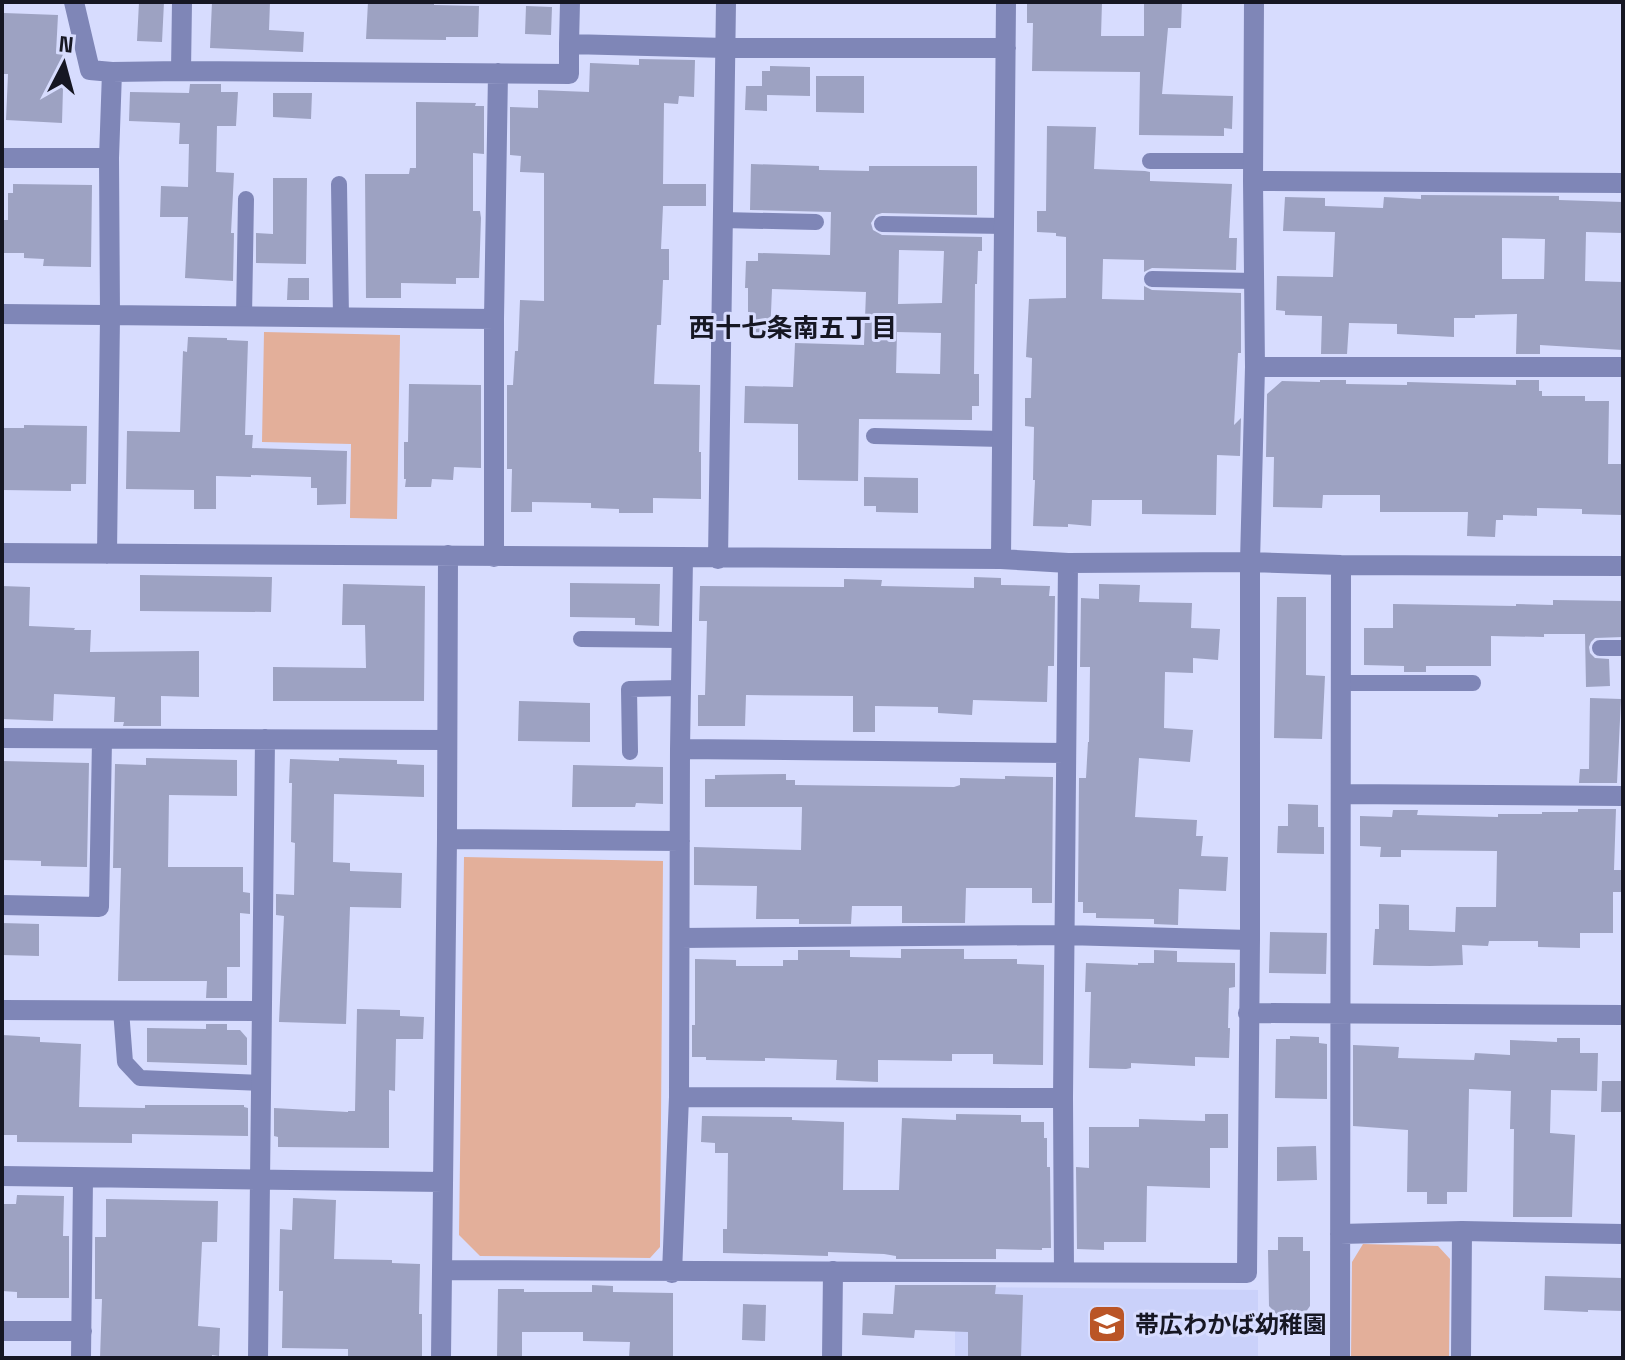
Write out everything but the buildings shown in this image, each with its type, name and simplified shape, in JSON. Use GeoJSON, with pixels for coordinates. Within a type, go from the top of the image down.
{"type":"FeatureCollection","features":[{"type":"Feature","properties":{"kind":"street"},"geometry":{"type":"LineString","coordinates":[[74,2],[90,70],[569,74],[570,2]]}},
{"type":"Feature","properties":{"kind":"street"},"geometry":{"type":"LineString","coordinates":[[181,71],[182,2]]}},
{"type":"Feature","properties":{"kind":"street"},"geometry":{"type":"LineString","coordinates":[[718,559],[726,2]]}},
{"type":"Feature","properties":{"kind":"street"},"geometry":{"type":"LineString","coordinates":[[1001,559],[1006,2]]}},
{"type":"Feature","properties":{"kind":"street"},"geometry":{"type":"LineString","coordinates":[[442,1270],[1247,1273],[1250,562],[1255,367],[1254,2]]}},
{"type":"Feature","properties":{"kind":"street"},"geometry":{"type":"LineString","coordinates":[[569,44],[726,48],[1006,48]]}},
{"type":"Feature","properties":{"kind":"street"},"geometry":{"type":"LineString","coordinates":[[107,554],[112,72]]}},
{"type":"Feature","properties":{"kind":"street"},"geometry":{"type":"LineString","coordinates":[[494,557],[498,73]]}},
{"type":"Feature","properties":{"kind":"street"},"geometry":{"type":"LineString","coordinates":[[2,158],[109,158]]}},
{"type":"Feature","properties":{"kind":"street"},"geometry":{"type":"LineString","coordinates":[[1253,171],[1623,183]]}},
{"type":"Feature","properties":{"kind":"street"},"geometry":{"type":"LineString","coordinates":[[2,314],[494,319]]}},
{"type":"Feature","properties":{"kind":"street"},"geometry":{"type":"LineString","coordinates":[[1255,367],[1623,367]]}},
{"type":"Feature","properties":{"kind":"street"},"geometry":{"type":"LineString","coordinates":[[2,553],[1623,566]]}},
{"type":"Feature","properties":{"kind":"street"},"geometry":{"type":"LineString","coordinates":[[441,1358],[448,555]]}},
{"type":"Feature","properties":{"kind":"street"},"geometry":{"type":"LineString","coordinates":[[672,1273],[679,1097],[683,558]]}},
{"type":"Feature","properties":{"kind":"street"},"geometry":{"type":"LineString","coordinates":[[1064,1272],[1068,563]]}},
{"type":"Feature","properties":{"kind":"street"},"geometry":{"type":"LineString","coordinates":[[1340,1358],[1341,565]]}},
{"type":"Feature","properties":{"kind":"street"},"geometry":{"type":"LineString","coordinates":[[2,738],[446,740]]}},
{"type":"Feature","properties":{"kind":"street"},"geometry":{"type":"LineString","coordinates":[[258,1358],[265,739]]}},
{"type":"Feature","properties":{"kind":"street"},"geometry":{"type":"LineString","coordinates":[[2,905],[99,907],[102,740]]}},
{"type":"Feature","properties":{"kind":"street"},"geometry":{"type":"LineString","coordinates":[[680,749],[1065,753]]}},
{"type":"Feature","properties":{"kind":"street"},"geometry":{"type":"LineString","coordinates":[[1341,794],[1623,796]]}},
{"type":"Feature","properties":{"kind":"street"},"geometry":{"type":"LineString","coordinates":[[447,839],[680,841]]}},
{"type":"Feature","properties":{"kind":"street"},"geometry":{"type":"LineString","coordinates":[[680,938],[1064,935],[1250,940]]}},
{"type":"Feature","properties":{"kind":"street"},"geometry":{"type":"LineString","coordinates":[[2,1010],[261,1011]]}},
{"type":"Feature","properties":{"kind":"street"},"geometry":{"type":"LineString","coordinates":[[1248,1013],[1623,1015]]}},
{"type":"Feature","properties":{"kind":"street"},"geometry":{"type":"LineString","coordinates":[[679,1097],[1063,1098]]}},
{"type":"Feature","properties":{"kind":"street"},"geometry":{"type":"LineString","coordinates":[[2,1176],[443,1182]]}},
{"type":"Feature","properties":{"kind":"street"},"geometry":{"type":"LineString","coordinates":[[81,1358],[83,1178]]}},
{"type":"Feature","properties":{"kind":"street"},"geometry":{"type":"LineString","coordinates":[[1340,1234],[1462,1231],[1623,1234]]}},
{"type":"Feature","properties":{"kind":"street"},"geometry":{"type":"LineString","coordinates":[[1461,1358],[1462,1231]]}},
{"type":"Feature","properties":{"kind":"street"},"geometry":{"type":"LineString","coordinates":[[832,1358],[833,1271]]}},
{"type":"Feature","properties":{"kind":"street"},"geometry":{"type":"LineString","coordinates":[[2,1331],[82,1331]]}},
{"type":"Feature","properties":{"kind":"lane"},"geometry":{"type":"LineString","coordinates":[[1150,161],[1253,171]]}},
{"type":"Feature","properties":{"kind":"lane"},"geometry":{"type":"LineString","coordinates":[[339,184],[341,318]]}},
{"type":"Feature","properties":{"kind":"lane"},"geometry":{"type":"LineString","coordinates":[[244,317],[246,199]]}},
{"type":"Feature","properties":{"kind":"lane"},"geometry":{"type":"LineString","coordinates":[[723,220],[816,222]]}},
{"type":"Feature","properties":{"kind":"lane"},"geometry":{"type":"LineString","coordinates":[[882,224],[1004,226]]}},
{"type":"Feature","properties":{"kind":"lane"},"geometry":{"type":"LineString","coordinates":[[1152,279],[1254,281]]}},
{"type":"Feature","properties":{"kind":"lane"},"geometry":{"type":"LineString","coordinates":[[874,436],[1002,439]]}},
{"type":"Feature","properties":{"kind":"lane"},"geometry":{"type":"LineString","coordinates":[[581,639],[681,640]]}},
{"type":"Feature","properties":{"kind":"lane"},"geometry":{"type":"LineString","coordinates":[[1600,648],[1623,648]]}},
{"type":"Feature","properties":{"kind":"lane"},"geometry":{"type":"LineString","coordinates":[[1341,683],[1473,683]]}},
{"type":"Feature","properties":{"kind":"lane"},"geometry":{"type":"LineString","coordinates":[[630,752],[629,689],[681,688]]}},
{"type":"Feature","properties":{"kind":"lane"},"geometry":{"type":"LineString","coordinates":[[121,1010],[125,1062],[140,1078],[261,1083]]}},
{"type":"Feature","properties":{"kind":"shaded area"},"geometry":{"type":"Polygon","coordinates":[[[264,332],[400,335],[397,519],[350,518],[351,444],[262,442],[264,332]]]}},
{"type":"Feature","properties":{"kind":"shaded area"},"geometry":{"type":"Polygon","coordinates":[[[464,857],[663,861],[660,1247],[650,1258],[480,1256],[459,1235],[464,857]]]}},
{"type":"Feature","properties":{"kind":"shaded area"},"geometry":{"type":"Polygon","coordinates":[[[1363,1244],[1438,1246],[1450,1259],[1449,1358],[1351,1358],[1352,1262],[1363,1244]]]}},
{"type":"Feature","properties":{"kind":"shaded area","name":"帯広わかば幼稚園"},"geometry":{"type":"Polygon","coordinates":[[[955,1287],[1258,1290],[1258,1358],[955,1358],[955,1287]]]}},
{"type":"Feature","properties":{"kind":"place","name":"帯広わかば幼稚園"},"geometry":{"type":"Point","coordinates":[1107,1324]}},
{"type":"Feature","properties":{"kind":"district","name":"西十七条南五丁目"},"geometry":{"type":"Point","coordinates":[793,328]}}]}
